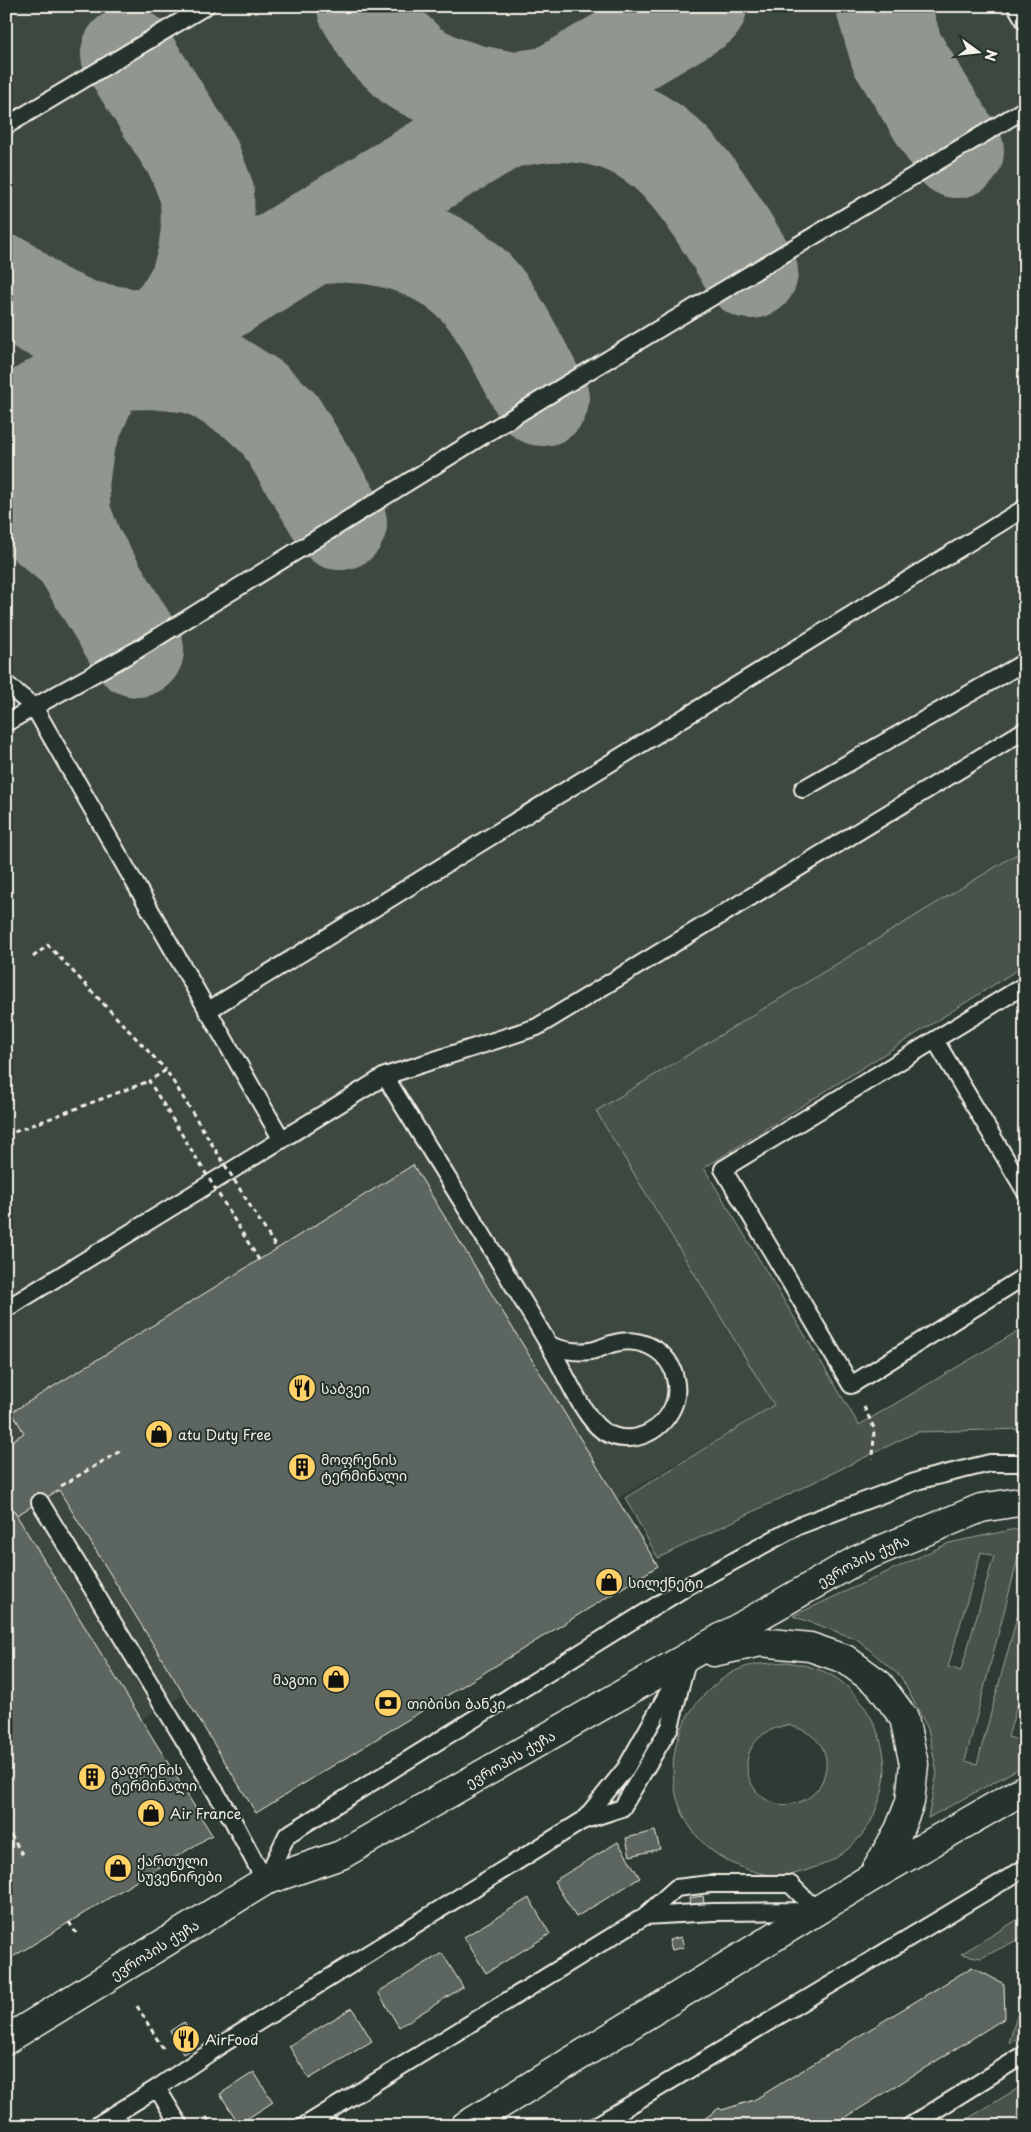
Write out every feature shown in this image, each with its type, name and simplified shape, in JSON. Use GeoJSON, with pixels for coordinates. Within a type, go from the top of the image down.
{"type":"FeatureCollection","features":[{"type":"Feature","properties":{"kind":"main road","name":"ევროპის ქუჩა"},"geometry":{"type":"LineString","coordinates":[[6,2040],[265,1881],[340,1855],[857,1560],[981,1508],[1025,1501]]}},
{"type":"Feature","properties":{"kind":"main road"},"geometry":{"type":"LineString","coordinates":[[688,1657],[761,1642],[810,1647],[845,1659],[879,1684],[904,1718],[914,1764],[910,1802],[900,1830],[872,1877]]}},
{"type":"Feature","properties":{"kind":"main road"},"geometry":{"type":"LineString","coordinates":[[475,2124],[872,1877],[1025,1789]]}},
{"type":"Feature","properties":{"kind":"lane"},"geometry":{"type":"LineString","coordinates":[[6,126],[206,6]]}},
{"type":"Feature","properties":{"kind":"lane"},"geometry":{"type":"LineString","coordinates":[[1016,6],[1025,21]]}},
{"type":"Feature","properties":{"kind":"lane"},"geometry":{"type":"LineString","coordinates":[[6,723],[137,650],[542,399],[1025,109]]}},
{"type":"Feature","properties":{"kind":"lane"},"geometry":{"type":"LineString","coordinates":[[207,1011],[1025,508]]}},
{"type":"Feature","properties":{"kind":"lane"},"geometry":{"type":"LineString","coordinates":[[803,789],[1025,662]]}},
{"type":"Feature","properties":{"kind":"lane"},"geometry":{"type":"LineString","coordinates":[[6,684],[34,707],[282,1140]]}},
{"type":"Feature","properties":{"kind":"lane"},"geometry":{"type":"LineString","coordinates":[[6,1309],[385,1076],[537,1027],[1025,730]]}},
{"type":"Feature","properties":{"kind":"lane"},"geometry":{"type":"LineString","coordinates":[[1025,985],[723,1169],[851,1385],[1025,1276]]}},
{"type":"Feature","properties":{"kind":"lane"},"geometry":{"type":"LineString","coordinates":[[935,1040],[1025,1191]]}},
{"type":"Feature","properties":{"kind":"lane"},"geometry":{"type":"LineString","coordinates":[[385,1076],[549,1345],[590,1420],[602,1431],[618,1437],[634,1438],[649,1433],[662,1424],[672,1411],[677,1395],[676,1379],[670,1364],[660,1352],[647,1344],[631,1341],[616,1342],[592,1351],[579,1352],[562,1350],[549,1345]]}},
{"type":"Feature","properties":{"kind":"lane"},"geometry":{"type":"LineString","coordinates":[[265,1881],[287,1835],[688,1586],[789,1530],[920,1480],[990,1463],[1025,1463]]}},
{"type":"Feature","properties":{"kind":"lane"},"geometry":{"type":"LineString","coordinates":[[40,1502],[232,1819],[265,1881]]}},
{"type":"Feature","properties":{"kind":"lane"},"geometry":{"type":"LineString","coordinates":[[582,1822],[626,1768],[688,1657]]}},
{"type":"Feature","properties":{"kind":"lane"},"geometry":{"type":"LineString","coordinates":[[96,2126],[221,2045],[582,1822],[622,1808],[670,1727],[688,1657]]}},
{"type":"Feature","properties":{"kind":"lane"},"geometry":{"type":"LineString","coordinates":[[595,2126],[1025,1868]]}},
{"type":"Feature","properties":{"kind":"lane"},"geometry":{"type":"LineString","coordinates":[[304,2126],[645,1916],[676,1888],[710,1884],[790,1884],[817,1911]]}},
{"type":"Feature","properties":{"kind":"lane"},"geometry":{"type":"LineString","coordinates":[[645,1916],[713,1912],[817,1911]]}},
{"type":"Feature","properties":{"kind":"lane"},"geometry":{"type":"LineString","coordinates":[[910,2126],[1025,2054]]}},
{"type":"Feature","properties":{"kind":"lane"},"geometry":{"type":"LineString","coordinates":[[157,2088],[180,2126]]}},
{"type":"Feature","properties":{"kind":"path"},"geometry":{"type":"LineString","coordinates":[[33,957],[48,945],[166,1070],[277,1249]]}},
{"type":"Feature","properties":{"kind":"path"},"geometry":{"type":"LineString","coordinates":[[6,1135],[149,1081],[166,1070]]}},
{"type":"Feature","properties":{"kind":"path"},"geometry":{"type":"LineString","coordinates":[[149,1081],[259,1260]]}},
{"type":"Feature","properties":{"kind":"path"},"geometry":{"type":"LineString","coordinates":[[851,1385],[869,1415],[874,1428],[873,1459]]}},
{"type":"Feature","properties":{"kind":"path"},"geometry":{"type":"LineString","coordinates":[[61,1486],[122,1450]]}},
{"type":"Feature","properties":{"kind":"path"},"geometry":{"type":"LineString","coordinates":[[6,1827],[24,1857]]}},
{"type":"Feature","properties":{"kind":"path"},"geometry":{"type":"LineString","coordinates":[[69,1922],[76,1933]]}},
{"type":"Feature","properties":{"kind":"shaded area"},"geometry":{"type":"Polygon","coordinates":[[[6,6],[1025,6],[1025,849],[596,1112],[774,1405],[617,1499],[658,1566],[256,1813],[184,1695],[142,1719],[212,1835],[6,1961],[6,6]]]}},
{"type":"Feature","properties":{"kind":"shaded area"},"geometry":{"type":"Polygon","coordinates":[[[1025,849],[1025,965],[704,1168],[859,1425],[1025,1327],[1025,1429],[917,1432],[658,1558],[625,1498],[774,1405],[596,1111],[1025,849]]]}},
{"type":"Feature","properties":{"kind":"shaded area"},"geometry":{"type":"Polygon","coordinates":[[[1025,1527],[1025,1548],[1021,1547],[965,1761],[977,1764],[1025,1588],[1025,1677],[1008,1737],[1021,1741],[1025,1727],[1025,1765],[928,1818],[937,1773],[928,1729],[901,1677],[857,1639],[793,1616],[949,1543],[1025,1527]],[[981,1552],[948,1667],[961,1671],[994,1556],[981,1552]]]}},
{"type":"Feature","properties":{"kind":"shaded area"},"geometry":{"type":"Polygon","coordinates":[[[787,1662],[820,1670],[849,1688],[861,1702],[879,1735],[885,1770],[882,1790],[871,1821],[850,1847],[823,1865],[788,1875],[775,1875],[748,1870],[736,1865],[712,1851],[694,1832],[681,1810],[674,1786],[674,1761],[679,1736],[690,1712],[708,1691],[723,1678],[747,1666],[787,1662]],[[787,1725],[766,1733],[753,1745],[747,1760],[748,1775],[755,1789],[766,1799],[781,1804],[803,1801],[810,1796],[817,1790],[826,1769],[826,1759],[820,1743],[814,1737],[787,1725]]]}},
{"type":"Feature","properties":{"kind":"shaded area"},"geometry":{"type":"Polygon","coordinates":[[[1025,1915],[1025,1936],[981,1958],[961,1954],[1025,1915]]]}},
{"type":"Feature","properties":{"kind":"shaded area"},"geometry":{"type":"Polygon","coordinates":[[[1025,2010],[1025,2034],[1009,2043],[1017,2015],[1025,2010]]]}},
{"type":"Feature","properties":{"kind":"shaded area"},"geometry":{"type":"Polygon","coordinates":[[[1025,2084],[1025,2126],[967,2126],[964,2121],[1025,2084]]]}},
{"type":"Feature","properties":{"kind":"building","name":"მოფრენის ტერმინალი"},"geometry":{"type":"Polygon","coordinates":[[[413,1165],[658,1566],[256,1813],[59,1490],[17,1515],[6,1498],[6,1445],[24,1433],[12,1412],[413,1165]]]}},
{"type":"Feature","properties":{"kind":"building","name":"გაფრენის ტერმინალი"},"geometry":{"type":"Polygon","coordinates":[[[6,1498],[212,1835],[6,1961],[6,1498]]]}},
{"type":"Feature","properties":{"kind":"building"},"geometry":{"type":"Polygon","coordinates":[[[655,1831],[660,1849],[630,1856],[626,1838],[655,1831]]]}},
{"type":"Feature","properties":{"kind":"building"},"geometry":{"type":"Polygon","coordinates":[[[618,1842],[640,1878],[576,1917],[554,1881],[618,1842]]]}},
{"type":"Feature","properties":{"kind":"building"},"geometry":{"type":"Polygon","coordinates":[[[703,1896],[704,1904],[690,1907],[689,1898],[703,1896]]]}},
{"type":"Feature","properties":{"kind":"building"},"geometry":{"type":"Polygon","coordinates":[[[529,1898],[550,1934],[486,1973],[464,1937],[529,1898]]]}},
{"type":"Feature","properties":{"kind":"building"},"geometry":{"type":"Polygon","coordinates":[[[681,1937],[684,1947],[672,1950],[669,1940],[681,1937]]]}},
{"type":"Feature","properties":{"kind":"building"},"geometry":{"type":"Polygon","coordinates":[[[442,1953],[463,1987],[399,2027],[378,1992],[442,1953]]]}},
{"type":"Feature","properties":{"kind":"building"},"geometry":{"type":"Polygon","coordinates":[[[972,1967],[1004,1984],[1005,2018],[832,2126],[695,2126],[719,2108],[722,2110],[754,2100],[972,1967]]]}},
{"type":"Feature","properties":{"kind":"building"},"geometry":{"type":"Polygon","coordinates":[[[352,2008],[372,2041],[309,2079],[289,2046],[352,2008]]]}},
{"type":"Feature","properties":{"kind":"building"},"geometry":{"type":"Polygon","coordinates":[[[184,2022],[198,2045],[183,2054],[170,2031],[184,2022]]]}},
{"type":"Feature","properties":{"kind":"building"},"geometry":{"type":"Polygon","coordinates":[[[254,2072],[273,2102],[239,2124],[220,2094],[254,2072]]]}},
{"type":"Feature","properties":{"kind":"taxiway"},"geometry":{"type":"LineString","coordinates":[[364,6],[383,38],[413,67],[443,82],[475,92],[511,99],[553,93]]}},
{"type":"Feature","properties":{"kind":"taxiway"},"geometry":{"type":"LineString","coordinates":[[6,429],[343,218],[700,6]]}},
{"type":"Feature","properties":{"kind":"taxiway"},"geometry":{"type":"LineString","coordinates":[[883,6],[897,53],[957,151]]}},
{"type":"Feature","properties":{"kind":"taxiway"},"geometry":{"type":"LineString","coordinates":[[128,54],[193,157],[207,193],[208,231],[204,259],[196,285],[183,307],[164,329]]}},
{"type":"Feature","properties":{"kind":"taxiway"},"geometry":{"type":"LineString","coordinates":[[508,121],[549,115],[589,117],[622,126],[650,141],[674,161],[695,185],[751,272]]}},
{"type":"Feature","properties":{"kind":"taxiway"},"geometry":{"type":"LineString","coordinates":[[312,238],[345,236],[370,237],[391,241],[411,247],[448,265],[465,277],[492,308],[542,399]]}},
{"type":"Feature","properties":{"kind":"taxiway"},"geometry":{"type":"LineString","coordinates":[[6,282],[41,309],[82,327],[149,339]]}},
{"type":"Feature","properties":{"kind":"taxiway"},"geometry":{"type":"LineString","coordinates":[[114,363],[152,362],[192,366],[211,373],[254,400],[279,423],[340,523]]}},
{"type":"Feature","properties":{"kind":"taxiway"},"geometry":{"type":"LineString","coordinates":[[6,503],[32,513],[78,552],[64,516],[62,483],[68,440],[95,376]]}},
{"type":"Feature","properties":{"kind":"taxiway"},"geometry":{"type":"LineString","coordinates":[[78,552],[137,650]]}},
{"type":"Feature","properties":{"kind":"place","name":"საბვეი"},"geometry":{"type":"Point","coordinates":[302,1388]}},
{"type":"Feature","properties":{"kind":"place","name":"atu Duty Free"},"geometry":{"type":"Point","coordinates":[159,1434]}},
{"type":"Feature","properties":{"kind":"place","name":"მოფრენის ტერმინალი"},"geometry":{"type":"Point","coordinates":[302,1467]}},
{"type":"Feature","properties":{"kind":"place","name":"სილქნეტი"},"geometry":{"type":"Point","coordinates":[609,1582]}},
{"type":"Feature","properties":{"kind":"place","name":"მაგთი"},"geometry":{"type":"Point","coordinates":[336,1679]}},
{"type":"Feature","properties":{"kind":"place","name":"თიბისი ბანკი"},"geometry":{"type":"Point","coordinates":[388,1703]}},
{"type":"Feature","properties":{"kind":"place","name":"გაფრენის ტერმინალი"},"geometry":{"type":"Point","coordinates":[92,1777]}},
{"type":"Feature","properties":{"kind":"place","name":"Air France"},"geometry":{"type":"Point","coordinates":[151,1813]}},
{"type":"Feature","properties":{"kind":"place","name":"ქართული სუვენირები"},"geometry":{"type":"Point","coordinates":[118,1868]}},
{"type":"Feature","properties":{"kind":"place","name":"AirFood"},"geometry":{"type":"Point","coordinates":[186,2039]}}]}
